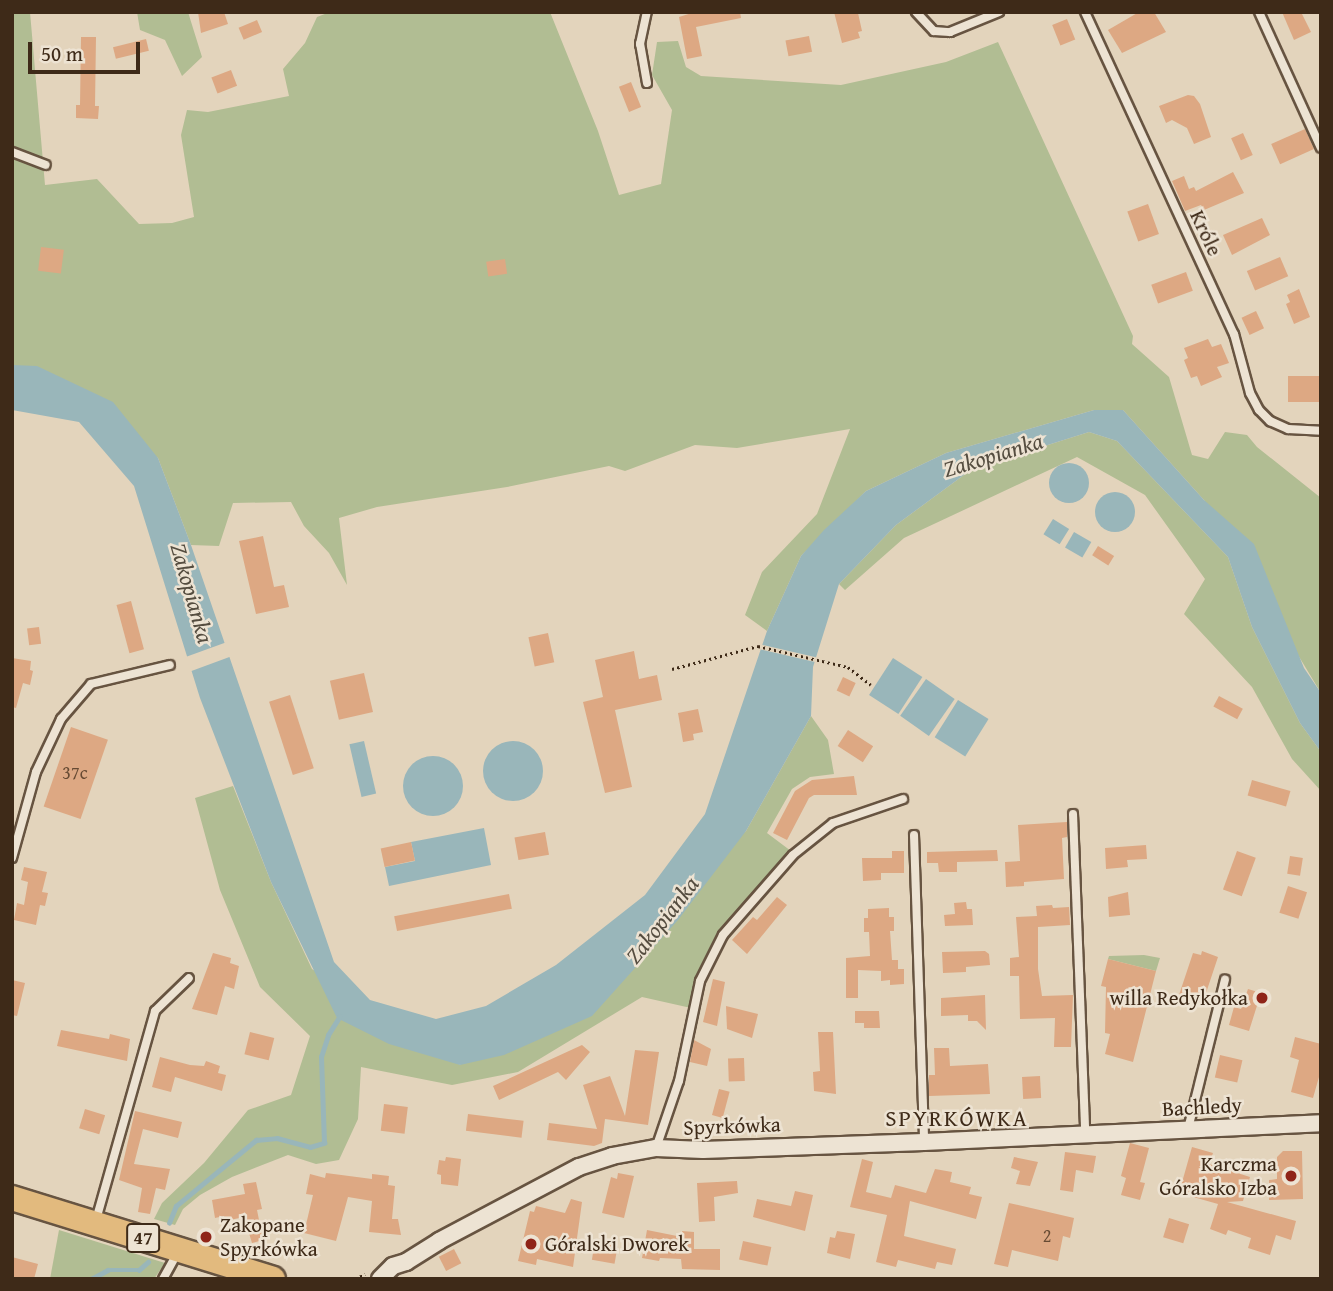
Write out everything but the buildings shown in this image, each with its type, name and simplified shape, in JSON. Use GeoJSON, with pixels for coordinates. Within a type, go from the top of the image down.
{"type":"FeatureCollection","features":[{"type":"Feature","properties":{"kind":"main road","name":"47"},"geometry":{"type":"LineString","coordinates":[[13,1200],[273,1279]]}},
{"type":"Feature","properties":{"kind":"street","name":"Bachledy"},"geometry":{"type":"LineString","coordinates":[[1085,1133],[1321,1123]]}},
{"type":"Feature","properties":{"kind":"street","name":"Spyrkówka"},"geometry":{"type":"LineString","coordinates":[[380,1279],[393,1266],[406,1262],[439,1241],[579,1167],[612,1156],[656,1148],[703,1150],[1085,1133]]}},
{"type":"Feature","properties":{"kind":"street","name":"Spyrkówka"},"geometry":{"type":"LineString","coordinates":[[397,1279],[406,1262]]}},
{"type":"Feature","properties":{"kind":"lane"},"geometry":{"type":"LineString","coordinates":[[647,12],[640,44],[647,83]]}},
{"type":"Feature","properties":{"kind":"lane"},"geometry":{"type":"LineString","coordinates":[[916,12],[934,31],[950,32],[999,12]]}},
{"type":"Feature","properties":{"kind":"lane","name":"Króle"},"geometry":{"type":"LineString","coordinates":[[1085,12],[1234,334],[1250,393],[1259,410],[1270,421],[1288,429],[1321,431]]}},
{"type":"Feature","properties":{"kind":"lane"},"geometry":{"type":"LineString","coordinates":[[1259,12],[1321,148]]}},
{"type":"Feature","properties":{"kind":"lane"},"geometry":{"type":"LineString","coordinates":[[12,152],[46,165]]}},
{"type":"Feature","properties":{"kind":"lane"},"geometry":{"type":"LineString","coordinates":[[12,858],[36,772],[61,719],[92,684],[170,665]]}},
{"type":"Feature","properties":{"kind":"lane"},"geometry":{"type":"LineString","coordinates":[[656,1148],[679,1082],[700,981],[723,935],[793,855],[833,823],[903,799]]}},
{"type":"Feature","properties":{"kind":"lane"},"geometry":{"type":"LineString","coordinates":[[1073,814],[1085,1133]]}},
{"type":"Feature","properties":{"kind":"lane"},"geometry":{"type":"LineString","coordinates":[[914,835],[924,1142]]}},
{"type":"Feature","properties":{"kind":"lane"},"geometry":{"type":"LineString","coordinates":[[95,1223],[155,1011],[189,978]]}},
{"type":"Feature","properties":{"kind":"lane"},"geometry":{"type":"LineString","coordinates":[[1188,1129],[1225,979]]}},
{"type":"Feature","properties":{"kind":"lane"},"geometry":{"type":"LineString","coordinates":[[165,1277],[179,1249]]}},
{"type":"Feature","properties":{"kind":"path"},"geometry":{"type":"LineString","coordinates":[[672,669],[758,646],[848,667],[871,685]]}},
{"type":"Feature","properties":{"kind":"green space"},"geometry":{"type":"Polygon","coordinates":[[[12,12],[30,12],[45,185],[97,179],[139,224],[172,223],[194,217],[181,135],[187,110],[208,112],[289,96],[283,69],[305,43],[317,17],[330,12],[550,12],[598,131],[619,195],[661,184],[672,110],[652,75],[657,42],[678,41],[686,67],[701,76],[841,85],[946,62],[998,42],[1133,336],[1132,344],[1169,377],[1192,455],[1208,459],[1225,432],[1247,435],[1257,447],[1321,498],[1321,693],[1204,500],[1123,410],[1094,410],[946,453],[866,491],[801,556],[767,631],[745,615],[762,572],[817,514],[850,429],[737,448],[695,445],[625,471],[609,466],[507,487],[377,507],[339,518],[347,585],[329,553],[304,526],[291,502],[233,503],[219,546],[191,545],[158,458],[12,365],[12,12]]]}},
{"type":"Feature","properties":{"kind":"green space"},"geometry":{"type":"Polygon","coordinates":[[[137,12],[188,12],[202,57],[182,76],[165,40],[140,30],[137,12]]]}},
{"type":"Feature","properties":{"kind":"green space"},"geometry":{"type":"Polygon","coordinates":[[[1089,432],[1117,441],[1228,557],[1252,627],[1300,723],[1321,752],[1321,791],[1292,759],[1252,687],[1184,614],[1205,579],[1145,495],[1077,457],[904,538],[845,590],[839,584],[896,525],[972,469],[1089,432]]]}},
{"type":"Feature","properties":{"kind":"green space"},"geometry":{"type":"Polygon","coordinates":[[[811,716],[828,740],[834,774],[810,777],[792,789],[767,833],[791,851],[734,914],[699,971],[691,1008],[642,997],[518,1072],[452,1085],[361,1067],[358,1119],[339,1160],[316,1164],[288,1155],[232,1177],[200,1195],[183,1209],[175,1225],[154,1219],[162,1203],[204,1163],[248,1110],[291,1095],[310,1036],[260,987],[220,890],[195,798],[233,786],[271,882],[312,969],[460,1065],[746,831],[811,716]]]}},
{"type":"Feature","properties":{"kind":"green space"},"geometry":{"type":"Polygon","coordinates":[[[1144,955],[1160,958],[1156,971],[1108,959],[1109,956],[1144,955]]]}},
{"type":"Feature","properties":{"kind":"green space"},"geometry":{"type":"Polygon","coordinates":[[[59,1230],[165,1263],[154,1279],[50,1279],[59,1230]]]}},
{"type":"Feature","properties":{"kind":"water","name":"Zakopianka"},"geometry":{"type":"Polygon","coordinates":[[[12,365],[37,366],[113,402],[158,458],[191,545],[334,962],[370,1000],[436,1019],[486,1006],[556,965],[645,895],[705,814],[767,631],[801,556],[824,530],[866,491],[946,453],[1094,410],[1123,410],[1204,500],[1254,544],[1304,668],[1321,693],[1321,752],[1300,723],[1252,627],[1228,557],[1117,441],[1089,432],[972,469],[896,525],[839,584],[813,667],[811,716],[746,831],[678,920],[592,1016],[504,1055],[460,1065],[389,1044],[337,1018],[271,882],[200,698],[134,486],[79,422],[12,410],[12,365]]]}},
{"type":"Feature","properties":{"kind":"water"},"geometry":{"type":"Polygon","coordinates":[[[1069,463],[1077,464],[1083,469],[1088,475],[1088,491],[1083,497],[1077,502],[1069,503],[1061,502],[1055,497],[1050,491],[1049,483],[1050,475],[1055,469],[1061,464],[1069,463]]]}},
{"type":"Feature","properties":{"kind":"water"},"geometry":{"type":"Polygon","coordinates":[[[1115,492],[1123,493],[1129,498],[1134,504],[1134,520],[1129,526],[1123,531],[1115,532],[1107,531],[1101,526],[1096,520],[1095,512],[1096,504],[1101,498],[1107,493],[1115,492]]]}},
{"type":"Feature","properties":{"kind":"water"},"geometry":{"type":"Polygon","coordinates":[[[1053,519],[1069,529],[1060,544],[1043,534],[1053,519]]]}},
{"type":"Feature","properties":{"kind":"water"},"geometry":{"type":"Polygon","coordinates":[[[1074,532],[1091,542],[1082,558],[1065,548],[1074,532]]]}},
{"type":"Feature","properties":{"kind":"water"},"geometry":{"type":"Polygon","coordinates":[[[893,658],[922,677],[898,714],[869,695],[893,658]]]}},
{"type":"Feature","properties":{"kind":"water"},"geometry":{"type":"Polygon","coordinates":[[[926,679],[955,699],[929,736],[900,716],[926,679]]]}},
{"type":"Feature","properties":{"kind":"water"},"geometry":{"type":"Polygon","coordinates":[[[958,700],[989,719],[965,756],[935,737],[958,700]]]}},
{"type":"Feature","properties":{"kind":"water"},"geometry":{"type":"Polygon","coordinates":[[[364,741],[376,794],[362,797],[349,744],[364,741]]]}},
{"type":"Feature","properties":{"kind":"water"},"geometry":{"type":"Polygon","coordinates":[[[507,741],[519,741],[538,754],[543,771],[541,783],[530,796],[519,801],[507,801],[488,788],[483,777],[483,765],[496,746],[507,741]]]}},
{"type":"Feature","properties":{"kind":"water"},"geometry":{"type":"Polygon","coordinates":[[[427,756],[439,756],[458,769],[463,786],[461,798],[450,811],[439,816],[427,816],[408,803],[403,792],[403,780],[416,761],[427,756]]]}},
{"type":"Feature","properties":{"kind":"water"},"geometry":{"type":"Polygon","coordinates":[[[484,828],[491,865],[389,886],[385,867],[415,861],[411,842],[484,828]]]}},
{"type":"Feature","properties":{"kind":"pier"},"geometry":{"type":"Polygon","coordinates":[[[227,642],[232,656],[191,671],[186,657],[227,642]]]}},
{"type":"Feature","properties":{"kind":"pier"},"geometry":{"type":"Polygon","coordinates":[[[759,644],[820,658],[819,663],[758,649],[759,644]]]}},
{"type":"Feature","properties":{"kind":"waterway"},"geometry":{"type":"LineString","coordinates":[[169,1223],[176,1206],[256,1140],[277,1138],[310,1147],[324,1143],[321,1057],[328,1035],[340,1016]]}},
{"type":"Feature","properties":{"kind":"waterway"},"geometry":{"type":"LineString","coordinates":[[91,1279],[108,1270],[139,1270],[148,1262]]}},
{"type":"Feature","properties":{"kind":"place","name":"willa Redykołka"},"geometry":{"type":"Point","coordinates":[1262,998]}},
{"type":"Feature","properties":{"kind":"place","name":"Karczma Góralsko Izba"},"geometry":{"type":"Point","coordinates":[1291,1176]}},
{"type":"Feature","properties":{"kind":"place","name":"Zakopane Spyrkówka"},"geometry":{"type":"Point","coordinates":[206,1237]}},
{"type":"Feature","properties":{"kind":"place","name":"Góralski Dworek"},"geometry":{"type":"Point","coordinates":[531,1244]}},
{"type":"Feature","properties":{"kind":"district","name":"SPYRKÓWKA"},"geometry":{"type":"Point","coordinates":[957,1118]}}]}
